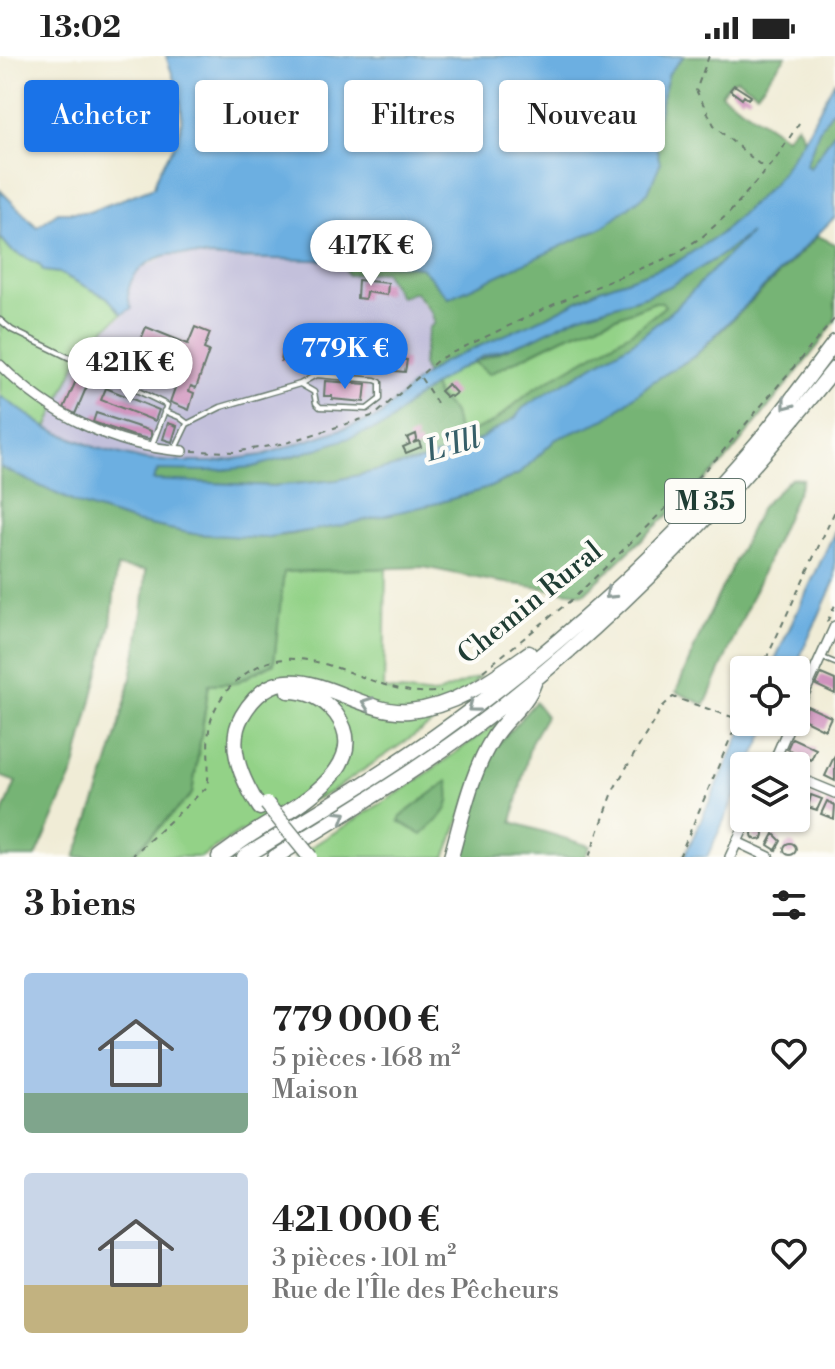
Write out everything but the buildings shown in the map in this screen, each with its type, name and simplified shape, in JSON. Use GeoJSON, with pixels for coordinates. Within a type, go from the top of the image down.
{"type":"FeatureCollection","features":[{"type":"Feature","properties":{"kind":"highway","name":"M 35"},"geometry":{"type":"LineString","coordinates":[[244,857],[433,737],[556,642],[607,598],[719,486],[758,442],[835,342]]}},
{"type":"Feature","properties":{"kind":"highway","name":"M 35"},"geometry":{"type":"LineString","coordinates":[[275,857],[445,748],[536,678],[617,609],[677,551],[778,439],[835,368]]}},
{"type":"Feature","properties":{"kind":"highway"},"geometry":{"type":"LineString","coordinates":[[300,857],[241,773],[235,746],[239,722],[248,706],[262,692],[281,684],[303,682],[378,707],[404,712],[436,708],[471,692],[538,647],[556,642]]}},
{"type":"Feature","properties":{"kind":"highway"},"geometry":{"type":"LineString","coordinates":[[451,857],[481,759],[493,736],[530,695],[536,678]]}},
{"type":"Feature","properties":{"kind":"highway"},"geometry":{"type":"LineString","coordinates":[[219,857],[304,802],[323,787],[335,772],[344,753],[345,736],[341,722],[318,698],[304,691],[285,691],[271,697],[258,709],[245,737],[244,754],[263,806],[310,857]]}},
{"type":"Feature","properties":{"kind":"street"},"geometry":{"type":"LineString","coordinates":[[0,365],[45,404],[81,425],[151,447],[178,451]]}},
{"type":"Feature","properties":{"kind":"street"},"geometry":{"type":"LineString","coordinates":[[810,680],[835,626]]}},
{"type":"Feature","properties":{"kind":"street"},"geometry":{"type":"LineString","coordinates":[[810,783],[835,793]]}},
{"type":"Feature","properties":{"kind":"street"},"geometry":{"type":"LineString","coordinates":[[730,857],[742,832]]}},
{"type":"Feature","properties":{"kind":"street"},"geometry":{"type":"LineString","coordinates":[[737,842],[769,857]]}},
{"type":"Feature","properties":{"kind":"lane"},"geometry":{"type":"LineString","coordinates":[[0,320],[12,330],[167,405],[151,447]]}},
{"type":"Feature","properties":{"kind":"lane"},"geometry":{"type":"LineString","coordinates":[[178,451],[187,424],[221,407],[300,384],[316,375],[375,380],[380,382],[380,399],[367,409],[320,407],[314,392],[300,384]]}},
{"type":"Feature","properties":{"kind":"lane"},"geometry":{"type":"LineString","coordinates":[[164,411],[187,424]]}},
{"type":"Feature","properties":{"kind":"lane"},"geometry":{"type":"LineString","coordinates":[[820,657],[835,663]]}},
{"type":"Feature","properties":{"kind":"path"},"geometry":{"type":"LineString","coordinates":[[709,56],[696,90],[715,127],[765,169]]}},
{"type":"Feature","properties":{"kind":"path"},"geometry":{"type":"LineString","coordinates":[[178,451],[235,452],[261,448],[375,415],[439,359],[561,301],[672,256],[702,237],[748,192],[801,120]]}},
{"type":"Feature","properties":{"kind":"path","name":"Chemin Rural"},"geometry":{"type":"LineString","coordinates":[[480,673],[593,580],[718,457],[835,318]]}},
{"type":"Feature","properties":{"kind":"path"},"geometry":{"type":"LineString","coordinates":[[420,377],[437,403]]}},
{"type":"Feature","properties":{"kind":"path"},"geometry":{"type":"LineString","coordinates":[[768,656],[835,511]]}},
{"type":"Feature","properties":{"kind":"path","name":"Chemin Rural"},"geometry":{"type":"LineString","coordinates":[[131,857],[207,787],[210,771],[208,737],[216,707],[226,691],[254,668],[284,659],[303,659],[337,667],[391,689],[427,694],[448,690]]}},
{"type":"Feature","properties":{"kind":"path"},"geometry":{"type":"LineString","coordinates":[[589,857],[615,787],[662,707],[673,697],[730,716]]}},
{"type":"Feature","properties":{"kind":"path"},"geometry":{"type":"LineString","coordinates":[[679,857],[731,736]]}},
{"type":"Feature","properties":{"kind":"shaded area"},"geometry":{"type":"Polygon","coordinates":[[[168,255],[341,259],[348,275],[384,271],[399,297],[415,292],[431,312],[435,323],[422,364],[426,374],[379,417],[248,458],[213,462],[145,460],[97,448],[47,428],[84,346],[132,308],[126,294],[130,281],[142,268],[168,255]]]}},
{"type":"Feature","properties":{"kind":"green space"},"geometry":{"type":"Polygon","coordinates":[[[684,56],[786,56],[757,93],[737,79],[730,82],[721,94],[786,137],[797,124],[804,139],[774,183],[720,234],[675,263],[600,289],[548,316],[443,362],[426,374],[422,364],[429,328],[435,323],[431,312],[415,292],[400,297],[384,271],[348,275],[341,259],[421,267],[449,298],[603,227],[660,164],[657,152],[665,152],[665,87],[669,72],[684,56]]]}},
{"type":"Feature","properties":{"kind":"green space"},"geometry":{"type":"Polygon","coordinates":[[[835,107],[835,131],[810,168],[806,165],[819,130],[835,107]]]}},
{"type":"Feature","properties":{"kind":"green space"},"geometry":{"type":"Polygon","coordinates":[[[751,233],[676,307],[638,339],[523,408],[515,418],[475,442],[424,460],[337,480],[273,486],[153,480],[158,470],[225,470],[288,458],[387,425],[411,401],[433,386],[436,394],[454,413],[459,436],[492,423],[534,389],[635,330],[665,306],[662,302],[655,302],[564,337],[489,374],[474,362],[530,340],[578,316],[646,296],[671,285],[720,256],[745,234],[751,233]]]}},
{"type":"Feature","properties":{"kind":"green space"},"geometry":{"type":"Polygon","coordinates":[[[818,236],[835,244],[835,321],[725,461],[584,594],[423,567],[284,572],[274,663],[235,683],[209,684],[192,794],[130,857],[75,857],[122,716],[143,607],[146,570],[117,567],[111,624],[74,771],[36,857],[0,857],[0,821],[16,782],[0,776],[0,467],[78,504],[135,522],[194,534],[262,538],[294,534],[438,503],[488,488],[519,474],[556,439],[606,419],[652,382],[694,357],[818,236]]]}},
{"type":"Feature","properties":{"kind":"green space"},"geometry":{"type":"Polygon","coordinates":[[[0,237],[12,251],[39,264],[44,271],[59,273],[107,297],[122,314],[84,346],[47,428],[0,396],[0,237]]]}},
{"type":"Feature","properties":{"kind":"green space"},"geometry":{"type":"Polygon","coordinates":[[[655,302],[663,302],[665,307],[635,330],[534,389],[493,423],[459,436],[433,386],[474,362],[489,374],[564,337],[655,302]]]}},
{"type":"Feature","properties":{"kind":"green space"},"geometry":{"type":"Polygon","coordinates":[[[791,478],[803,479],[705,705],[676,692],[704,625],[761,507],[791,478]]]}},
{"type":"Feature","properties":{"kind":"green space"},"geometry":{"type":"Polygon","coordinates":[[[386,568],[384,689],[433,695],[481,676],[436,721],[329,793],[239,833],[201,857],[130,857],[192,794],[209,684],[235,683],[274,663],[283,572],[386,568]]]}},
{"type":"Feature","properties":{"kind":"green space"},"geometry":{"type":"Polygon","coordinates":[[[535,702],[546,716],[531,742],[512,822],[590,846],[585,857],[457,857],[488,756],[535,702]]]}},
{"type":"Feature","properties":{"kind":"green space"},"geometry":{"type":"Polygon","coordinates":[[[498,722],[445,857],[295,857],[409,786],[498,722]]]}},
{"type":"Feature","properties":{"kind":"green space"},"geometry":{"type":"Polygon","coordinates":[[[448,781],[448,806],[422,835],[399,821],[401,816],[448,781]]]}},
{"type":"Feature","properties":{"kind":"water"},"geometry":{"type":"Polygon","coordinates":[[[166,56],[684,56],[669,73],[665,87],[665,80],[499,80],[499,152],[657,152],[660,164],[648,192],[603,227],[449,298],[421,267],[173,254],[150,262],[136,274],[129,290],[132,308],[122,314],[107,297],[59,273],[44,271],[39,264],[12,251],[0,237],[0,190],[37,227],[58,212],[89,212],[154,187],[170,152],[179,152],[182,121],[179,80],[174,80],[166,56]]]}},
{"type":"Feature","properties":{"kind":"water"},"geometry":{"type":"Polygon","coordinates":[[[835,80],[835,107],[819,130],[806,165],[810,168],[835,131],[835,217],[693,357],[652,382],[606,419],[556,439],[519,474],[488,488],[339,526],[262,538],[194,534],[135,522],[78,504],[0,467],[0,396],[47,428],[97,448],[145,460],[175,462],[213,462],[263,455],[379,417],[416,382],[443,362],[548,316],[600,289],[675,263],[720,234],[774,183],[804,139],[835,80]],[[750,233],[720,256],[672,285],[578,316],[455,371],[411,401],[387,425],[253,467],[208,471],[158,470],[153,480],[273,486],[337,480],[424,460],[475,442],[515,418],[523,408],[638,339],[676,307],[750,233]]]}},
{"type":"Feature","properties":{"kind":"water"},"geometry":{"type":"Polygon","coordinates":[[[835,531],[835,580],[800,656],[777,656],[835,531]]]}},
{"type":"Feature","properties":{"kind":"water"},"geometry":{"type":"Polygon","coordinates":[[[740,736],[763,736],[756,752],[732,752],[740,736]]]}},
{"type":"Feature","properties":{"kind":"water"},"geometry":{"type":"Polygon","coordinates":[[[730,757],[730,807],[707,857],[684,857],[730,757]]]}},
{"type":"Feature","properties":{"kind":"water label","name":"L'Ill"},"geometry":{"type":"Point","coordinates":[453,444]}}]}
